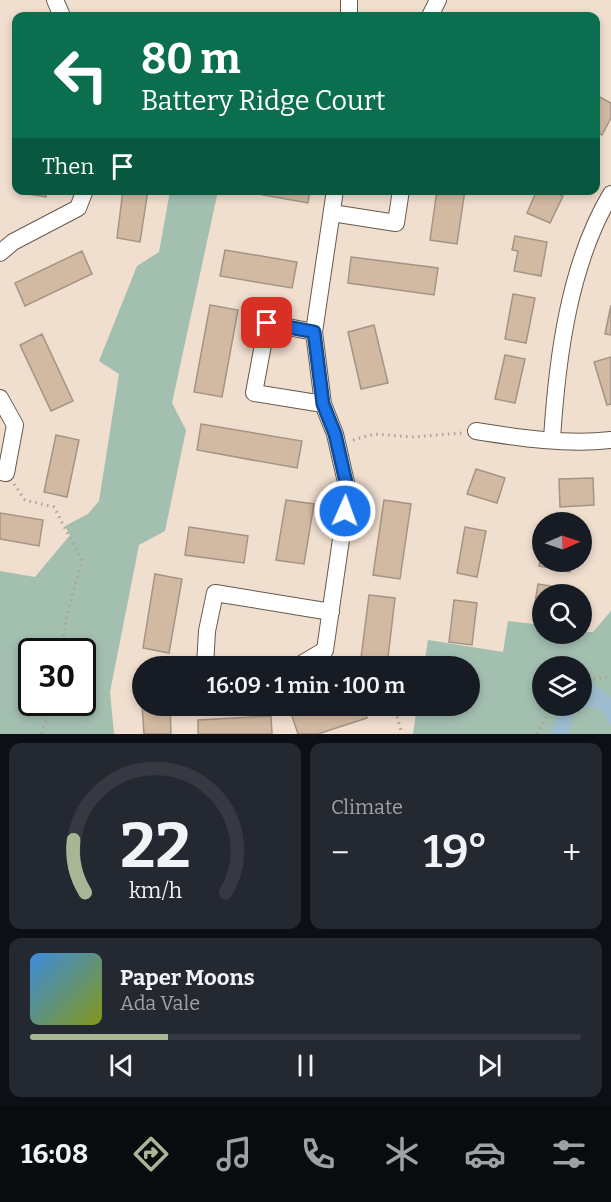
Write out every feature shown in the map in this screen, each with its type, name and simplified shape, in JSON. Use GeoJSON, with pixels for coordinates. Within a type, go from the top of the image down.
{"type":"FeatureCollection","features":[{"type":"Feature","properties":{"kind":"street"},"geometry":{"type":"LineString","coordinates":[[552,439],[559,359],[565,328],[585,250],[611,194]]}},
{"type":"Feature","properties":{"kind":"street"},"geometry":{"type":"LineString","coordinates":[[0,253],[13,242],[78,207],[83,195]]}},
{"type":"Feature","properties":{"kind":"street"},"geometry":{"type":"LineString","coordinates":[[315,656],[325,650],[348,491],[337,444],[323,404],[314,332],[334,195]]}},
{"type":"Feature","properties":{"kind":"street"},"geometry":{"type":"LineString","coordinates":[[332,213],[396,223],[400,195]]}},
{"type":"Feature","properties":{"kind":"street"},"geometry":{"type":"LineString","coordinates":[[314,332],[267,323],[254,393],[323,404]]}},
{"type":"Feature","properties":{"kind":"street"},"geometry":{"type":"LineString","coordinates":[[0,398],[15,425],[3,472]]}},
{"type":"Feature","properties":{"kind":"street"},"geometry":{"type":"LineString","coordinates":[[476,431],[592,442],[611,440]]}},
{"type":"Feature","properties":{"kind":"street"},"geometry":{"type":"LineString","coordinates":[[206,656],[207,631],[215,594],[331,612]]}},
{"type":"Feature","properties":{"kind":"path"},"geometry":{"type":"LineString","coordinates":[[337,444],[374,434],[412,437],[476,431]]}},
{"type":"Feature","properties":{"kind":"path"},"geometry":{"type":"LineString","coordinates":[[3,472],[25,500],[54,507],[82,561],[63,638]]}},
{"type":"Feature","properties":{"kind":"path"},"geometry":{"type":"LineString","coordinates":[[592,681],[611,678]]}},
{"type":"Feature","properties":{"kind":"path"},"geometry":{"type":"LineString","coordinates":[[42,734],[47,716]]}},
{"type":"Feature","properties":{"kind":"path"},"geometry":{"type":"LineString","coordinates":[[397,716],[402,734]]}},
{"type":"Feature","properties":{"kind":"path"},"geometry":{"type":"LineString","coordinates":[[537,734],[547,716]]}},
{"type":"Feature","properties":{"kind":"green space"},"geometry":{"type":"Polygon","coordinates":[[[169,195],[217,195],[172,403],[186,430],[165,531],[139,545],[110,692],[114,734],[0,734],[0,571],[35,577],[70,535],[65,526],[88,514],[99,501],[119,374],[99,361],[137,266],[159,252],[169,195]]]}},
{"type":"Feature","properties":{"kind":"green space"},"geometry":{"type":"Polygon","coordinates":[[[611,611],[611,734],[413,734],[415,716],[480,716],[480,656],[426,656],[428,640],[503,652],[508,621],[532,624],[532,644],[592,644],[592,632],[611,611]]]}},
{"type":"Feature","properties":{"kind":"water"},"geometry":{"type":"Polygon","coordinates":[[[592,684],[611,697],[611,725],[601,709],[592,707],[592,684]]]}},
{"type":"Feature","properties":{"kind":"water"},"geometry":{"type":"Polygon","coordinates":[[[557,716],[573,716],[569,734],[550,734],[557,716]]]}},
{"type":"Feature","properties":{"kind":"building"},"geometry":{"type":"Polygon","coordinates":[[[600,97],[611,103],[611,118],[602,135],[600,134],[600,97]]]}},
{"type":"Feature","properties":{"kind":"building"},"geometry":{"type":"Polygon","coordinates":[[[122,195],[147,195],[140,242],[117,238],[122,195]]]}},
{"type":"Feature","properties":{"kind":"building"},"geometry":{"type":"Polygon","coordinates":[[[264,195],[309,195],[308,203],[264,195]]]}},
{"type":"Feature","properties":{"kind":"building"},"geometry":{"type":"Polygon","coordinates":[[[436,195],[464,195],[457,244],[430,240],[436,195]]]}},
{"type":"Feature","properties":{"kind":"building"},"geometry":{"type":"Polygon","coordinates":[[[535,195],[563,196],[550,223],[527,213],[535,195]]]}},
{"type":"Feature","properties":{"kind":"building"},"geometry":{"type":"Polygon","coordinates":[[[515,236],[547,242],[541,276],[514,271],[518,251],[512,250],[515,236]]]}},
{"type":"Feature","properties":{"kind":"building"},"geometry":{"type":"Polygon","coordinates":[[[225,250],[297,262],[292,288],[220,276],[225,250]]]}},
{"type":"Feature","properties":{"kind":"building"},"geometry":{"type":"Polygon","coordinates":[[[82,251],[92,274],[25,306],[15,283],[82,251]]]}},
{"type":"Feature","properties":{"kind":"building"},"geometry":{"type":"Polygon","coordinates":[[[351,257],[438,268],[434,295],[348,283],[351,257]]]}},
{"type":"Feature","properties":{"kind":"building"},"geometry":{"type":"Polygon","coordinates":[[[513,294],[535,298],[526,343],[505,339],[513,294]]]}},
{"type":"Feature","properties":{"kind":"building"},"geometry":{"type":"Polygon","coordinates":[[[210,305],[238,310],[222,397],[194,392],[210,305]]]}},
{"type":"Feature","properties":{"kind":"building"},"geometry":{"type":"Polygon","coordinates":[[[611,305],[611,335],[605,334],[611,305]]]}},
{"type":"Feature","properties":{"kind":"building"},"geometry":{"type":"Polygon","coordinates":[[[374,325],[388,383],[361,389],[348,332],[374,325]]]}},
{"type":"Feature","properties":{"kind":"building"},"geometry":{"type":"Polygon","coordinates":[[[42,334],[73,401],[51,411],[20,345],[42,334]]]}},
{"type":"Feature","properties":{"kind":"building"},"geometry":{"type":"Polygon","coordinates":[[[505,355],[525,359],[515,403],[495,399],[505,355]]]}},
{"type":"Feature","properties":{"kind":"building"},"geometry":{"type":"Polygon","coordinates":[[[611,357],[611,404],[607,405],[594,362],[611,357]]]}},
{"type":"Feature","properties":{"kind":"building"},"geometry":{"type":"Polygon","coordinates":[[[201,424],[302,441],[297,468],[197,450],[201,424]]]}},
{"type":"Feature","properties":{"kind":"building"},"geometry":{"type":"Polygon","coordinates":[[[56,435],[79,440],[67,497],[44,492],[56,435]]]}},
{"type":"Feature","properties":{"kind":"building"},"geometry":{"type":"Polygon","coordinates":[[[476,469],[505,478],[497,503],[467,494],[476,469]]]}},
{"type":"Feature","properties":{"kind":"building"},"geometry":{"type":"Polygon","coordinates":[[[593,478],[594,505],[560,507],[559,479],[593,478]]]}},
{"type":"Feature","properties":{"kind":"building"},"geometry":{"type":"Polygon","coordinates":[[[286,500],[314,504],[304,564],[276,560],[286,500]]]}},
{"type":"Feature","properties":{"kind":"building"},"geometry":{"type":"Polygon","coordinates":[[[384,500],[411,504],[400,579],[373,575],[384,500]]]}},
{"type":"Feature","properties":{"kind":"building"},"geometry":{"type":"Polygon","coordinates":[[[0,513],[43,520],[39,546],[0,539],[0,513]]]}},
{"type":"Feature","properties":{"kind":"building"},"geometry":{"type":"Polygon","coordinates":[[[189,527],[248,536],[244,563],[185,555],[189,527]]]}},
{"type":"Feature","properties":{"kind":"building"},"geometry":{"type":"Polygon","coordinates":[[[465,527],[486,531],[477,577],[457,573],[465,527]]]}},
{"type":"Feature","properties":{"kind":"building"},"geometry":{"type":"Polygon","coordinates":[[[155,574],[182,579],[169,653],[143,648],[155,574]]]}},
{"type":"Feature","properties":{"kind":"building"},"geometry":{"type":"Polygon","coordinates":[[[369,595],[395,598],[388,656],[361,656],[369,595]]]}},
{"type":"Feature","properties":{"kind":"building"},"geometry":{"type":"Polygon","coordinates":[[[454,600],[477,603],[472,645],[449,642],[454,600]]]}},
{"type":"Feature","properties":{"kind":"building"},"geometry":{"type":"Polygon","coordinates":[[[143,716],[170,716],[171,734],[144,734],[143,716]]]}},
{"type":"Feature","properties":{"kind":"building"},"geometry":{"type":"Polygon","coordinates":[[[271,716],[272,734],[198,734],[198,720],[271,716]]]}},
{"type":"Feature","properties":{"kind":"building"},"geometry":{"type":"Polygon","coordinates":[[[292,716],[366,716],[367,718],[318,734],[298,734],[292,716]]]}},
{"type":"Feature","properties":{"kind":"route"},"geometry":{"type":"LineString","coordinates":[[267,323],[314,332],[323,404],[335,434],[348,491],[345,511]]}}]}
